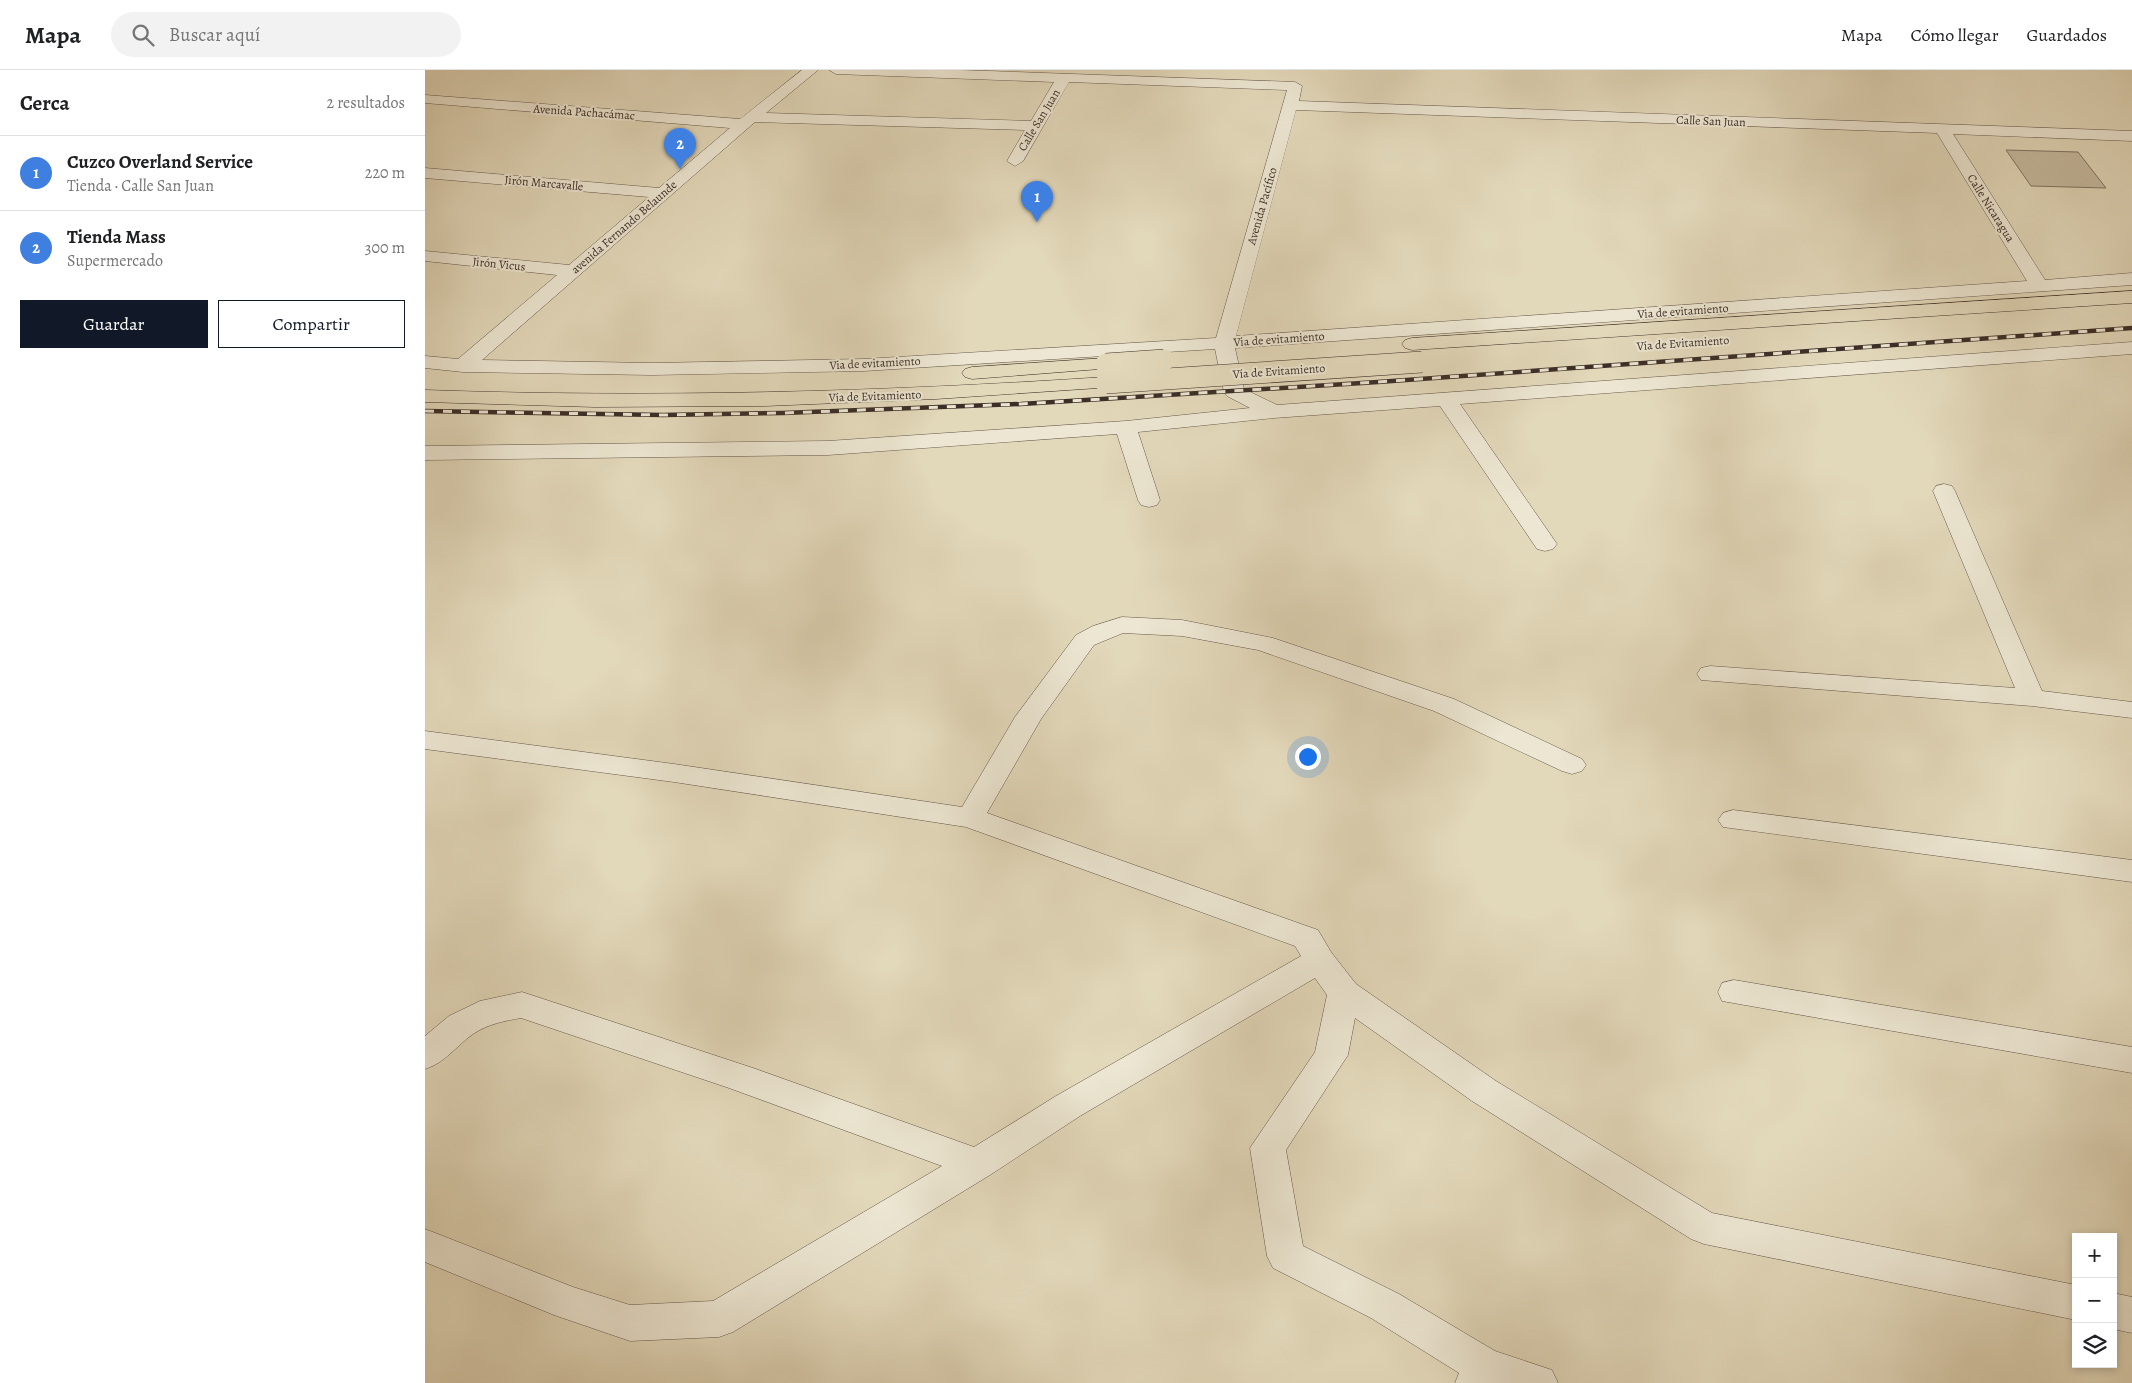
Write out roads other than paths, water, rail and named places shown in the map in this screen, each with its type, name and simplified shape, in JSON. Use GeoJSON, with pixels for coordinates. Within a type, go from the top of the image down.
{"type":"FeatureCollection","features":[{"type":"Feature","properties":{"kind":"highway","name":"Vía de Evitamiento"},"geometry":{"type":"LineString","coordinates":[[425,378],[496,382],[781,382],[968,374],[1106,374],[1417,353],[2132,297]]}},
{"type":"Feature","properties":{"kind":"highway","name":"Vía de Evitamiento"},"geometry":{"type":"LineString","coordinates":[[1417,353],[2132,313]]}},
{"type":"Feature","properties":{"kind":"highway","name":"Vía de Evitamiento"},"geometry":{"type":"LineString","coordinates":[[425,396],[527,400],[780,400],[973,393],[1106,374]]}},
{"type":"Feature","properties":{"kind":"street","name":"avenida Fernando Belaunde"},"geometry":{"type":"LineString","coordinates":[[463,366],[748,121],[811,70]]}},
{"type":"Feature","properties":{"kind":"street","name":"Calle San Juan"},"geometry":{"type":"LineString","coordinates":[[836,70],[1064,78],[1298,78]]}},
{"type":"Feature","properties":{"kind":"street","name":"Calle San Juan"},"geometry":{"type":"LineString","coordinates":[[1015,161],[1064,78]]}},
{"type":"Feature","properties":{"kind":"street","name":"Avenida Pacífico"},"geometry":{"type":"LineString","coordinates":[[1224,343],[1298,78]]}},
{"type":"Feature","properties":{"kind":"street","name":"Avenida Pachacámac"},"geometry":{"type":"LineString","coordinates":[[425,99],[748,121],[1037,126]]}},
{"type":"Feature","properties":{"kind":"street","name":"Calle San Juan"},"geometry":{"type":"LineString","coordinates":[[1291,105],[2132,136]]}},
{"type":"Feature","properties":{"kind":"street","name":"Calle Nicaragua"},"geometry":{"type":"LineString","coordinates":[[1943,130],[2040,286]]}},
{"type":"Feature","properties":{"kind":"street","name":"Jirón Marcavalle"},"geometry":{"type":"LineString","coordinates":[[425,173],[664,193]]}},
{"type":"Feature","properties":{"kind":"street","name":"Jirón Vicus"},"geometry":{"type":"LineString","coordinates":[[425,256],[573,272]]}},
{"type":"Feature","properties":{"kind":"street","name":"Via de evitamiento"},"geometry":{"type":"LineString","coordinates":[[425,362],[463,366],[652,369],[864,365],[1224,343],[2132,280]]}},
{"type":"Feature","properties":{"kind":"street"},"geometry":{"type":"LineString","coordinates":[[1224,343],[1234,392],[1275,412]]}},
{"type":"Feature","properties":{"kind":"street"},"geometry":{"type":"LineString","coordinates":[[425,453],[828,448],[1126,427],[1275,412],[2132,348]]}},
{"type":"Feature","properties":{"kind":"street"},"geometry":{"type":"LineString","coordinates":[[1447,400],[1545,544]]}},
{"type":"Feature","properties":{"kind":"street"},"geometry":{"type":"LineString","coordinates":[[1126,427],[1149,500]]}},
{"type":"Feature","properties":{"kind":"street"},"geometry":{"type":"LineString","coordinates":[[1944,491],[2033,698]]}},
{"type":"Feature","properties":{"kind":"street"},"geometry":{"type":"LineString","coordinates":[[970,818],[1029,717],[1085,640],[1101,631],[1122,625],[1181,628],[1264,643],[1443,705],[1572,765]]}},
{"type":"Feature","properties":{"kind":"street"},"geometry":{"type":"LineString","coordinates":[[1710,674],[2033,698],[2132,710]]}},
{"type":"Feature","properties":{"kind":"street"},"geometry":{"type":"LineString","coordinates":[[425,740],[674,773],[970,818],[1307,938],[1319,960],[1344,993],[1484,1091],[1705,1228],[2072,1302]]}},
{"type":"Feature","properties":{"kind":"street"},"geometry":{"type":"LineString","coordinates":[[1733,820],[2132,871]]}},
{"type":"Feature","properties":{"kind":"street"},"geometry":{"type":"LineString","coordinates":[[425,1245],[568,1303],[630,1323],[719,1319],[977,1164],[1068,1106],[1319,960]]}},
{"type":"Feature","properties":{"kind":"street"},"geometry":{"type":"LineString","coordinates":[[1734,992],[2132,1060]]}},
{"type":"Feature","properties":{"kind":"street"},"geometry":{"type":"LineString","coordinates":[[1344,993],[1331,1055],[1268,1148],[1286,1256],[1385,1306],[1480,1375],[1538,1383]]}},
{"type":"Feature","properties":{"kind":"street"},"geometry":{"type":"LineString","coordinates":[[425,1056],[461,1024],[492,1010],[523,1005],[741,1078],[977,1164]]}},
{"type":"Feature","properties":{"kind":"street"},"geometry":{"type":"LineString","coordinates":[[2117,1312],[2132,1314]]}},
{"type":"Feature","properties":{"kind":"railway"},"geometry":{"type":"LineString","coordinates":[[425,411],[663,415],[783,413],[1021,404],[1378,382],[2132,328]]}},
{"type":"Feature","properties":{"kind":"place","name":"Tienda Mass"},"geometry":{"type":"Point","coordinates":[680,169]}},
{"type":"Feature","properties":{"kind":"place","name":"Cuzco Overland Service"},"geometry":{"type":"Point","coordinates":[1037,222]}}]}
